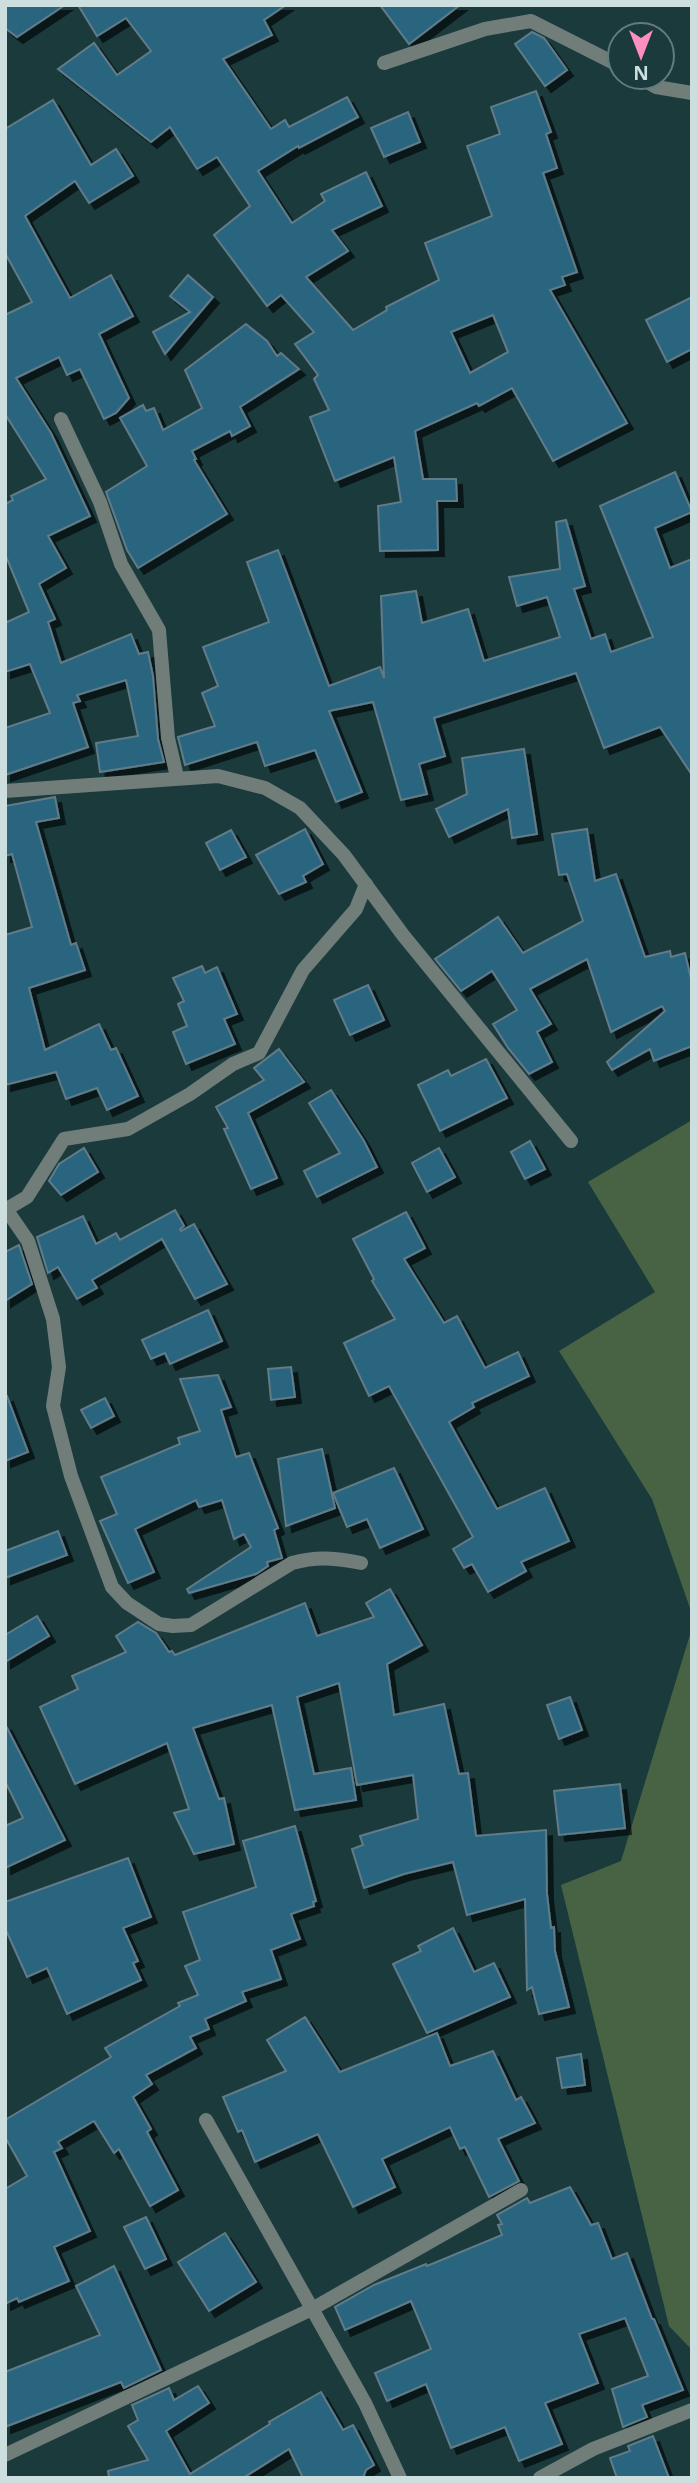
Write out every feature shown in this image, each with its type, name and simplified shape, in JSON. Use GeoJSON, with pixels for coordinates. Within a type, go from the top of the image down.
{"type":"FeatureCollection","features":[{"type":"Feature","properties":{"kind":"street"},"geometry":{"type":"LineString","coordinates":[[384,63],[485,29],[531,20],[606,59]]}},
{"type":"Feature","properties":{"kind":"street"},"geometry":{"type":"LineString","coordinates":[[61,419],[100,502],[121,564],[159,629],[168,738],[177,778]]}},
{"type":"Feature","properties":{"kind":"street"},"geometry":{"type":"LineString","coordinates":[[5,791],[218,776],[265,788],[300,808],[344,855],[403,935],[571,1141]]}},
{"type":"Feature","properties":{"kind":"street"},"geometry":{"type":"LineString","coordinates":[[361,1563],[330,1557],[310,1558],[292,1563],[191,1625],[159,1624],[127,1603],[112,1587],[71,1476],[53,1406],[59,1367],[53,1319],[28,1241],[6,1210],[27,1197],[64,1139],[128,1129],[190,1094],[233,1064],[259,1053],[303,970],[356,909],[366,884]]}},
{"type":"Feature","properties":{"kind":"street"},"geometry":{"type":"LineString","coordinates":[[206,2119],[365,2403],[400,2478]]}},
{"type":"Feature","properties":{"kind":"street"},"geometry":{"type":"LineString","coordinates":[[5,2455],[312,2309],[521,2190]]}},
{"type":"Feature","properties":{"kind":"street"},"geometry":{"type":"LineString","coordinates":[[540,2478],[593,2449],[692,2410]]}},
{"type":"Feature","properties":{"kind":"green space"},"geometry":{"type":"Polygon","coordinates":[[[692,1120],[692,1614],[652,1499],[559,1351],[655,1292],[588,1182],[692,1120]]]}},
{"type":"Feature","properties":{"kind":"green space"},"geometry":{"type":"Polygon","coordinates":[[[692,1628],[692,2350],[669,2326],[561,1885],[621,1861],[692,1628]]]}},
{"type":"Feature","properties":{"kind":"building"},"geometry":{"type":"Polygon","coordinates":[[[5,5],[65,5],[17,37],[5,28],[5,5]]]}},
{"type":"Feature","properties":{"kind":"building"},"geometry":{"type":"Polygon","coordinates":[[[78,5],[286,5],[264,20],[272,35],[223,59],[271,129],[285,120],[289,127],[347,97],[358,117],[299,148],[298,146],[258,171],[292,223],[325,201],[321,194],[366,172],[382,206],[332,230],[348,251],[306,277],[353,330],[387,310],[386,307],[439,280],[425,243],[492,216],[467,146],[500,134],[491,107],[536,91],[551,132],[546,134],[557,168],[543,173],[577,272],[562,277],[565,285],[550,290],[627,423],[553,461],[512,388],[479,406],[477,403],[415,431],[423,479],[456,479],[457,501],[437,501],[438,550],[380,551],[378,506],[401,502],[394,457],[335,481],[310,417],[329,410],[314,379],[318,375],[295,344],[314,332],[281,295],[267,306],[214,235],[250,206],[217,157],[197,169],[170,127],[151,142],[58,69],[94,43],[117,75],[151,51],[126,18],[97,36],[78,5]],[[493,315],[451,332],[470,373],[508,352],[493,315]]]}},
{"type":"Feature","properties":{"kind":"building"},"geometry":{"type":"Polygon","coordinates":[[[380,5],[460,5],[409,44],[380,5]]]}},
{"type":"Feature","properties":{"kind":"building"},"geometry":{"type":"Polygon","coordinates":[[[532,32],[544,38],[567,70],[545,86],[515,44],[532,32]]]}},
{"type":"Feature","properties":{"kind":"building"},"geometry":{"type":"Polygon","coordinates":[[[53,100],[91,165],[116,149],[133,176],[89,203],[75,181],[25,216],[70,298],[111,275],[133,316],[99,334],[129,398],[116,413],[104,419],[80,369],[67,375],[59,357],[16,378],[51,433],[90,516],[48,536],[66,568],[39,584],[55,619],[48,622],[61,663],[131,634],[139,654],[148,652],[153,676],[158,739],[164,762],[100,772],[96,743],[138,736],[126,680],[77,695],[80,701],[73,703],[88,747],[5,775],[5,728],[50,713],[30,664],[5,672],[5,623],[29,612],[5,554],[5,504],[13,500],[11,496],[46,479],[5,414],[5,315],[32,302],[5,253],[5,129],[53,100]]]}},
{"type":"Feature","properties":{"kind":"building"},"geometry":{"type":"Polygon","coordinates":[[[408,112],[420,142],[384,157],[371,128],[408,112]]]}},
{"type":"Feature","properties":{"kind":"building"},"geometry":{"type":"Polygon","coordinates":[[[188,275],[213,297],[165,354],[153,332],[190,312],[170,296],[188,275]]]}},
{"type":"Feature","properties":{"kind":"building"},"geometry":{"type":"Polygon","coordinates":[[[692,297],[692,349],[667,362],[646,320],[692,297]]]}},
{"type":"Feature","properties":{"kind":"building"},"geometry":{"type":"Polygon","coordinates":[[[246,324],[267,341],[277,356],[281,353],[299,369],[240,407],[250,426],[232,436],[230,431],[192,451],[196,459],[194,460],[227,514],[138,568],[127,550],[106,492],[147,466],[120,418],[143,405],[146,411],[154,408],[163,430],[202,408],[185,370],[246,324]]]}},
{"type":"Feature","properties":{"kind":"building"},"geometry":{"type":"Polygon","coordinates":[[[675,472],[692,512],[655,528],[670,568],[692,559],[692,775],[660,727],[604,748],[576,673],[434,718],[445,756],[419,764],[427,794],[401,800],[373,702],[329,711],[362,792],[336,802],[315,750],[265,766],[257,742],[185,765],[178,737],[215,726],[202,693],[218,686],[203,647],[269,622],[247,562],[278,550],[329,686],[380,667],[384,678],[381,596],[416,591],[422,623],[468,609],[484,661],[560,637],[547,597],[517,606],[509,577],[560,569],[556,522],[566,520],[585,586],[574,589],[591,639],[605,634],[611,652],[653,637],[600,506],[675,472]]]}},
{"type":"Feature","properties":{"kind":"building"},"geometry":{"type":"Polygon","coordinates":[[[524,749],[537,834],[512,838],[508,809],[449,837],[436,809],[467,794],[462,758],[524,749]]]}},
{"type":"Feature","properties":{"kind":"building"},"geometry":{"type":"Polygon","coordinates":[[[55,797],[59,818],[36,822],[71,945],[76,943],[85,970],[29,988],[45,1050],[99,1024],[111,1050],[116,1048],[138,1096],[107,1110],[97,1088],[66,1099],[56,1072],[5,1085],[5,935],[32,927],[12,854],[5,856],[5,806],[55,797]]]}},
{"type":"Feature","properties":{"kind":"building"},"geometry":{"type":"Polygon","coordinates":[[[305,829],[323,864],[303,876],[306,882],[279,894],[256,855],[305,829]]]}},
{"type":"Feature","properties":{"kind":"building"},"geometry":{"type":"Polygon","coordinates":[[[587,829],[595,881],[616,874],[645,957],[670,951],[671,957],[685,953],[692,983],[692,1046],[654,1061],[650,1049],[612,1070],[607,1062],[665,1011],[662,1006],[611,1032],[587,959],[530,989],[551,1024],[537,1032],[552,1062],[529,1074],[493,1024],[517,1010],[492,971],[461,991],[435,959],[498,917],[523,953],[583,921],[567,874],[559,875],[552,834],[587,829]]]}},
{"type":"Feature","properties":{"kind":"building"},"geometry":{"type":"Polygon","coordinates":[[[231,830],[246,857],[220,870],[206,843],[231,830]]]}},
{"type":"Feature","properties":{"kind":"building"},"geometry":{"type":"Polygon","coordinates":[[[202,966],[205,973],[217,967],[237,1014],[224,1019],[235,1044],[186,1064],[173,1032],[187,1026],[178,1004],[184,1001],[173,978],[202,966]]]}},
{"type":"Feature","properties":{"kind":"building"},"geometry":{"type":"Polygon","coordinates":[[[368,985],[384,1020],[350,1035],[334,1000],[368,985]]]}},
{"type":"Feature","properties":{"kind":"building"},"geometry":{"type":"Polygon","coordinates":[[[279,1049],[304,1082],[248,1113],[277,1178],[251,1189],[224,1129],[228,1128],[216,1107],[264,1080],[254,1068],[279,1049]]]}},
{"type":"Feature","properties":{"kind":"building"},"geometry":{"type":"Polygon","coordinates":[[[486,1059],[507,1098],[440,1131],[418,1085],[448,1070],[451,1076],[486,1059]]]}},
{"type":"Feature","properties":{"kind":"building"},"geometry":{"type":"Polygon","coordinates":[[[331,1090],[364,1141],[377,1167],[317,1197],[304,1171],[340,1153],[309,1103],[331,1090]]]}},
{"type":"Feature","properties":{"kind":"building"},"geometry":{"type":"Polygon","coordinates":[[[530,1141],[545,1169],[525,1179],[511,1152],[530,1141]]]}},
{"type":"Feature","properties":{"kind":"building"},"geometry":{"type":"Polygon","coordinates":[[[84,1148],[98,1172],[61,1195],[49,1181],[59,1164],[84,1148]]]}},
{"type":"Feature","properties":{"kind":"building"},"geometry":{"type":"Polygon","coordinates":[[[439,1148],[455,1177],[427,1192],[412,1163],[439,1148]]]}},
{"type":"Feature","properties":{"kind":"building"},"geometry":{"type":"Polygon","coordinates":[[[175,1210],[184,1226],[181,1231],[194,1224],[227,1284],[195,1299],[162,1239],[92,1280],[97,1288],[77,1299],[58,1267],[48,1273],[37,1237],[83,1216],[96,1244],[116,1233],[120,1240],[175,1210]]]}},
{"type":"Feature","properties":{"kind":"building"},"geometry":{"type":"Polygon","coordinates":[[[406,1212],[425,1248],[404,1259],[444,1323],[457,1316],[485,1368],[518,1352],[529,1376],[472,1403],[474,1407],[449,1422],[497,1509],[545,1488],[569,1541],[521,1562],[526,1571],[488,1592],[472,1564],[464,1568],[453,1549],[473,1537],[389,1386],[369,1396],[344,1343],[395,1319],[372,1281],[374,1279],[353,1239],[406,1212]]]}},
{"type":"Feature","properties":{"kind":"building"},"geometry":{"type":"Polygon","coordinates":[[[19,1245],[32,1284],[5,1301],[5,1252],[19,1245]]]}},
{"type":"Feature","properties":{"kind":"building"},"geometry":{"type":"Polygon","coordinates":[[[208,1310],[222,1341],[170,1364],[165,1353],[151,1359],[142,1340],[208,1310]]]}},
{"type":"Feature","properties":{"kind":"building"},"geometry":{"type":"Polygon","coordinates":[[[291,1367],[295,1397],[271,1400],[268,1369],[291,1367]]]}},
{"type":"Feature","properties":{"kind":"building"},"geometry":{"type":"Polygon","coordinates":[[[218,1375],[231,1407],[221,1410],[236,1457],[249,1453],[278,1528],[274,1530],[282,1558],[267,1562],[268,1566],[256,1574],[189,1593],[187,1589],[251,1547],[244,1534],[234,1539],[222,1500],[199,1507],[196,1500],[135,1529],[154,1572],[128,1583],[100,1521],[117,1514],[101,1477],[180,1444],[178,1438],[200,1431],[180,1379],[218,1375]]]}},
{"type":"Feature","properties":{"kind":"building"},"geometry":{"type":"Polygon","coordinates":[[[7,1396],[28,1452],[5,1461],[5,1397],[7,1396]]]}},
{"type":"Feature","properties":{"kind":"building"},"geometry":{"type":"Polygon","coordinates":[[[105,1398],[114,1416],[91,1428],[81,1410],[105,1398]]]}},
{"type":"Feature","properties":{"kind":"building"},"geometry":{"type":"Polygon","coordinates":[[[322,1449],[335,1508],[286,1526],[278,1459],[322,1449]]]}},
{"type":"Feature","properties":{"kind":"building"},"geometry":{"type":"Polygon","coordinates":[[[394,1468],[423,1529],[380,1548],[367,1519],[347,1527],[333,1493],[394,1468]]]}},
{"type":"Feature","properties":{"kind":"building"},"geometry":{"type":"Polygon","coordinates":[[[58,1531],[67,1555],[5,1578],[5,1551],[58,1531]]]}},
{"type":"Feature","properties":{"kind":"building"},"geometry":{"type":"Polygon","coordinates":[[[390,1589],[422,1645],[387,1664],[394,1715],[444,1704],[459,1774],[468,1773],[476,1836],[546,1830],[547,1894],[551,1928],[554,1927],[555,1951],[569,2007],[539,2014],[532,1987],[527,1990],[525,1899],[467,1915],[453,1862],[404,1874],[364,1888],[352,1849],[363,1845],[360,1836],[418,1819],[413,1775],[357,1785],[339,1683],[297,1697],[314,1774],[351,1768],[356,1800],[295,1810],[272,1705],[193,1728],[219,1799],[224,1798],[234,1844],[194,1854],[174,1813],[189,1809],[167,1743],[75,1784],[40,1707],[78,1689],[72,1676],[126,1652],[116,1636],[138,1622],[156,1633],[169,1652],[172,1651],[175,1655],[305,1603],[317,1636],[374,1617],[366,1603],[390,1589]]]}},
{"type":"Feature","properties":{"kind":"building"},"geometry":{"type":"Polygon","coordinates":[[[37,1616],[49,1636],[5,1662],[5,1635],[37,1616]]]}},
{"type":"Feature","properties":{"kind":"building"},"geometry":{"type":"Polygon","coordinates":[[[570,1697],[582,1730],[559,1739],[547,1705],[570,1697]]]}},
{"type":"Feature","properties":{"kind":"building"},"geometry":{"type":"Polygon","coordinates":[[[5,1724],[65,1840],[5,1868],[5,1826],[23,1818],[5,1781],[5,1724]]]}},
{"type":"Feature","properties":{"kind":"building"},"geometry":{"type":"Polygon","coordinates":[[[620,1784],[625,1828],[559,1835],[554,1791],[620,1784]]]}},
{"type":"Feature","properties":{"kind":"building"},"geometry":{"type":"Polygon","coordinates":[[[295,1826],[316,1901],[313,1902],[314,1906],[291,1914],[300,1939],[271,1950],[281,1979],[242,1992],[246,2001],[205,2019],[209,2029],[190,2037],[196,2048],[146,2075],[152,2084],[133,2097],[151,2129],[147,2132],[178,2190],[150,2206],[119,2149],[114,2153],[94,2121],[58,2142],[62,2148],[54,2152],[90,2231],[54,2247],[69,2281],[19,2302],[17,2298],[5,2304],[5,2189],[27,2176],[5,2137],[5,2120],[111,2057],[105,2048],[180,2006],[178,2003],[198,1995],[185,1966],[200,1960],[183,1912],[256,1887],[243,1841],[295,1826]]]}},
{"type":"Feature","properties":{"kind":"building"},"geometry":{"type":"Polygon","coordinates":[[[128,1858],[151,1917],[123,1928],[138,1961],[133,1963],[141,1980],[67,2014],[47,1968],[27,1977],[5,1928],[5,1902],[128,1858]]]}},
{"type":"Feature","properties":{"kind":"building"},"geometry":{"type":"Polygon","coordinates":[[[453,1928],[474,1972],[494,1963],[510,1997],[427,2033],[393,1964],[421,1951],[418,1946],[453,1928]]]}},
{"type":"Feature","properties":{"kind":"building"},"geometry":{"type":"Polygon","coordinates":[[[305,2017],[340,2072],[437,2033],[450,2066],[493,2051],[516,2100],[521,2097],[535,2123],[498,2139],[519,2181],[489,2197],[465,2147],[460,2149],[450,2127],[382,2159],[395,2187],[353,2207],[318,2134],[255,2162],[242,2130],[238,2132],[223,2097],[286,2071],[267,2040],[305,2017]]]}},
{"type":"Feature","properties":{"kind":"building"},"geometry":{"type":"Polygon","coordinates":[[[581,2054],[585,2085],[562,2088],[557,2058],[581,2054]]]}},
{"type":"Feature","properties":{"kind":"building"},"geometry":{"type":"Polygon","coordinates":[[[570,2187],[591,2225],[598,2223],[612,2259],[627,2253],[683,2390],[642,2405],[647,2417],[623,2427],[612,2389],[648,2376],[625,2318],[579,2334],[598,2383],[545,2403],[562,2444],[519,2461],[505,2427],[451,2448],[426,2384],[387,2401],[375,2373],[431,2349],[411,2301],[345,2330],[335,2307],[374,2285],[502,2235],[498,2225],[502,2224],[497,2215],[527,2198],[530,2203],[570,2187]]]}},
{"type":"Feature","properties":{"kind":"building"},"geometry":{"type":"Polygon","coordinates":[[[146,2217],[166,2259],[145,2269],[124,2227],[146,2217]]]}},
{"type":"Feature","properties":{"kind":"building"},"geometry":{"type":"Polygon","coordinates":[[[225,2233],[256,2282],[209,2311],[178,2262],[225,2233]]]}},
{"type":"Feature","properties":{"kind":"building"},"geometry":{"type":"Polygon","coordinates":[[[114,2266],[161,2370],[124,2388],[121,2382],[5,2427],[5,2372],[100,2335],[76,2286],[114,2266]]]}},
{"type":"Feature","properties":{"kind":"building"},"geometry":{"type":"Polygon","coordinates":[[[198,2386],[209,2403],[166,2431],[190,2474],[270,2424],[269,2422],[321,2392],[343,2430],[353,2425],[374,2465],[366,2470],[363,2478],[303,2478],[289,2449],[243,2478],[109,2478],[108,2471],[148,2460],[128,2426],[138,2420],[132,2405],[169,2388],[174,2400],[198,2386]]]}},
{"type":"Feature","properties":{"kind":"building"},"geometry":{"type":"Polygon","coordinates":[[[653,2436],[669,2478],[617,2478],[610,2458],[630,2451],[628,2446],[653,2436]]]}}]}
